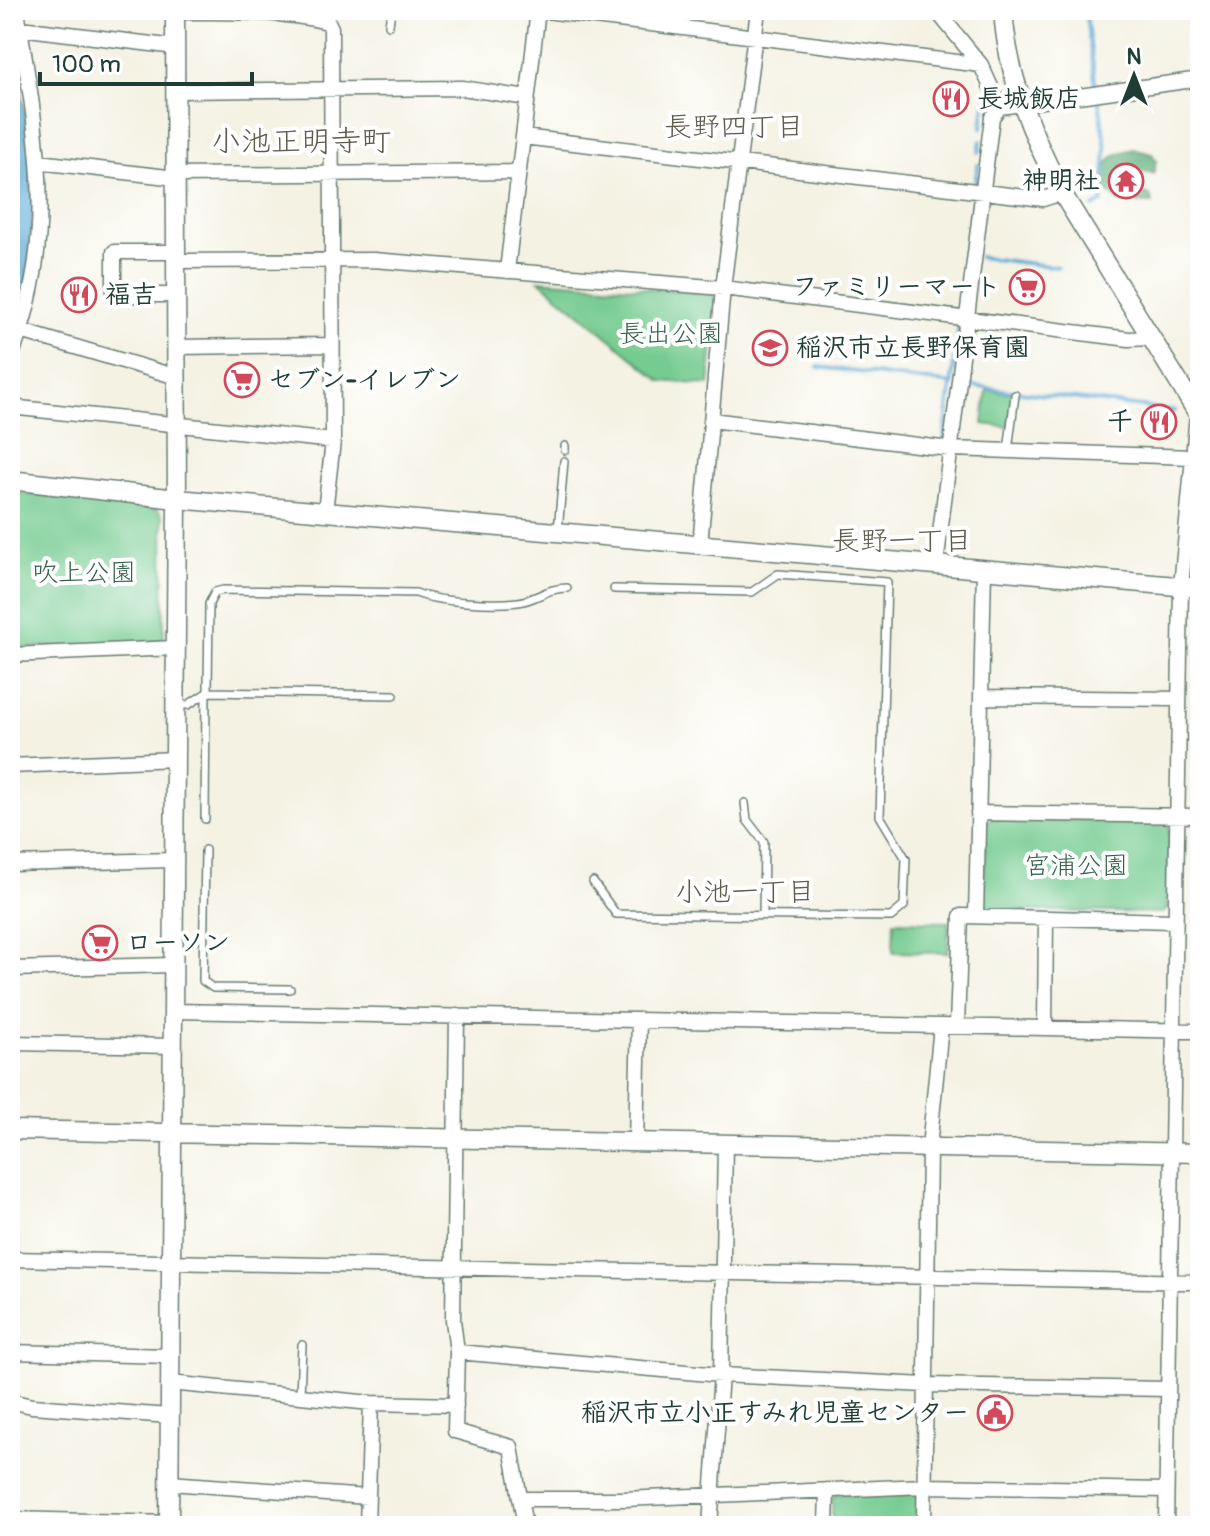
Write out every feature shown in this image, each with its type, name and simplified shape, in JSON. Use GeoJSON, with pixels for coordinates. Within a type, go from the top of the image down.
{"type":"FeatureCollection","features":[{"type":"Feature","properties":{"kind":"street"},"geometry":{"type":"LineString","coordinates":[[10,359],[33,287],[40,235],[39,162],[17,10]]}},
{"type":"Feature","properties":{"kind":"street"},"geometry":{"type":"LineString","coordinates":[[507,271],[538,10],[981,65]]}},
{"type":"Feature","properties":{"kind":"street"},"geometry":{"type":"LineString","coordinates":[[700,545],[723,288],[758,10]]}},
{"type":"Feature","properties":{"kind":"street"},"geometry":{"type":"LineString","coordinates":[[936,10],[981,65],[1000,107]]}},
{"type":"Feature","properties":{"kind":"street"},"geometry":{"type":"LineString","coordinates":[[1003,10],[1005,37],[1022,103],[1042,156],[1199,415]]}},
{"type":"Feature","properties":{"kind":"street"},"geometry":{"type":"LineString","coordinates":[[10,1519],[169,1524],[177,499],[175,11],[254,13],[328,22],[331,28],[333,441],[325,512]]}},
{"type":"Feature","properties":{"kind":"street"},"geometry":{"type":"LineString","coordinates":[[20,28],[176,47]]}},
{"type":"Feature","properties":{"kind":"street"},"geometry":{"type":"LineString","coordinates":[[936,565],[992,117],[1000,107],[1200,79]]}},
{"type":"Feature","properties":{"kind":"street"},"geometry":{"type":"LineString","coordinates":[[176,91],[462,88],[527,98]]}},
{"type":"Feature","properties":{"kind":"street"},"geometry":{"type":"LineString","coordinates":[[523,137],[1043,199],[1062,193]]}},
{"type":"Feature","properties":{"kind":"street"},"geometry":{"type":"LineString","coordinates":[[39,162],[176,176],[519,172]]}},
{"type":"Feature","properties":{"kind":"street"},"geometry":{"type":"LineString","coordinates":[[177,295],[114,295],[114,252],[177,257],[373,260],[723,288],[1129,339],[1151,338]]}},
{"type":"Feature","properties":{"kind":"street"},"geometry":{"type":"LineString","coordinates":[[21,331],[177,377]]}},
{"type":"Feature","properties":{"kind":"street"},"geometry":{"type":"LineString","coordinates":[[177,347],[332,345]]}},
{"type":"Feature","properties":{"kind":"street"},"geometry":{"type":"LineString","coordinates":[[1166,1526],[1181,587],[1200,382]]}},
{"type":"Feature","properties":{"kind":"street"},"geometry":{"type":"LineString","coordinates":[[10,407],[333,441]]}},
{"type":"Feature","properties":{"kind":"street"},"geometry":{"type":"LineString","coordinates":[[711,420],[950,449],[1193,457]]}},
{"type":"Feature","properties":{"kind":"street"},"geometry":{"type":"LineString","coordinates":[[10,480],[177,499],[1200,588]]}},
{"type":"Feature","properties":{"kind":"street"},"geometry":{"type":"LineString","coordinates":[[976,916],[984,569]]}},
{"type":"Feature","properties":{"kind":"street"},"geometry":{"type":"LineString","coordinates":[[10,655],[176,648]]}},
{"type":"Feature","properties":{"kind":"street"},"geometry":{"type":"LineString","coordinates":[[981,697],[1179,699]]}},
{"type":"Feature","properties":{"kind":"street"},"geometry":{"type":"LineString","coordinates":[[10,766],[175,759]]}},
{"type":"Feature","properties":{"kind":"street"},"geometry":{"type":"LineString","coordinates":[[978,813],[1200,816]]}},
{"type":"Feature","properties":{"kind":"street"},"geometry":{"type":"LineString","coordinates":[[10,864],[174,860]]}},
{"type":"Feature","properties":{"kind":"street"},"geometry":{"type":"LineString","coordinates":[[957,1026],[961,916],[1175,921]]}},
{"type":"Feature","properties":{"kind":"street"},"geometry":{"type":"LineString","coordinates":[[1045,1028],[1046,918]]}},
{"type":"Feature","properties":{"kind":"street"},"geometry":{"type":"LineString","coordinates":[[10,969],[173,965]]}},
{"type":"Feature","properties":{"kind":"street"},"geometry":{"type":"LineString","coordinates":[[173,1011],[1200,1031]]}},
{"type":"Feature","properties":{"kind":"street"},"geometry":{"type":"LineString","coordinates":[[457,1016],[453,1320],[457,1352],[455,1431],[511,1447],[525,1526]]}},
{"type":"Feature","properties":{"kind":"street"},"geometry":{"type":"LineString","coordinates":[[636,1142],[639,1020]]}},
{"type":"Feature","properties":{"kind":"street"},"geometry":{"type":"LineString","coordinates":[[924,1526],[929,1148],[941,1026]]}},
{"type":"Feature","properties":{"kind":"street"},"geometry":{"type":"LineString","coordinates":[[10,1043],[173,1046]]}},
{"type":"Feature","properties":{"kind":"street"},"geometry":{"type":"LineString","coordinates":[[10,1130],[1200,1153]]}},
{"type":"Feature","properties":{"kind":"street"},"geometry":{"type":"LineString","coordinates":[[710,1526],[721,1375],[725,1144]]}},
{"type":"Feature","properties":{"kind":"street"},"geometry":{"type":"LineString","coordinates":[[10,1259],[1200,1282]]}},
{"type":"Feature","properties":{"kind":"street"},"geometry":{"type":"LineString","coordinates":[[10,1352],[170,1356]]}},
{"type":"Feature","properties":{"kind":"street"},"geometry":{"type":"LineString","coordinates":[[457,1352],[721,1375],[926,1385],[1168,1389]]}},
{"type":"Feature","properties":{"kind":"street"},"geometry":{"type":"LineString","coordinates":[[170,1383],[371,1403],[456,1405]]}},
{"type":"Feature","properties":{"kind":"street"},"geometry":{"type":"LineString","coordinates":[[10,1401],[32,1406],[170,1416]]}},
{"type":"Feature","properties":{"kind":"street"},"geometry":{"type":"LineString","coordinates":[[367,1526],[371,1403]]}},
{"type":"Feature","properties":{"kind":"street"},"geometry":{"type":"LineString","coordinates":[[169,1483],[368,1497]]}},
{"type":"Feature","properties":{"kind":"street"},"geometry":{"type":"LineString","coordinates":[[520,1499],[624,1499],[924,1486],[1166,1490]]}},
{"type":"Feature","properties":{"kind":"street"},"geometry":{"type":"LineString","coordinates":[[826,1526],[827,1490]]}},
{"type":"Feature","properties":{"kind":"lane"},"geometry":{"type":"LineString","coordinates":[[389,25],[391,10]]}},
{"type":"Feature","properties":{"kind":"lane"},"geometry":{"type":"LineString","coordinates":[[1008,451],[1015,395]]}},
{"type":"Feature","properties":{"kind":"lane"},"geometry":{"type":"LineString","coordinates":[[558,532],[564,461]]}},
{"type":"Feature","properties":{"kind":"lane"},"geometry":{"type":"LineString","coordinates":[[593,882],[616,914],[891,917],[904,906],[906,859],[880,816],[887,582],[778,574],[752,592],[614,589]]}},
{"type":"Feature","properties":{"kind":"lane"},"geometry":{"type":"LineString","coordinates":[[205,819],[209,604],[215,592],[416,593],[431,600],[520,602],[551,588],[567,588]]}},
{"type":"Feature","properties":{"kind":"lane"},"geometry":{"type":"LineString","coordinates":[[175,705],[188,705],[207,693],[394,695]]}},
{"type":"Feature","properties":{"kind":"lane"},"geometry":{"type":"LineString","coordinates":[[745,803],[747,820],[764,842],[763,915]]}},
{"type":"Feature","properties":{"kind":"lane"},"geometry":{"type":"LineString","coordinates":[[205,850],[203,981],[213,988],[290,989]]}},
{"type":"Feature","properties":{"kind":"lane"},"geometry":{"type":"LineString","coordinates":[[300,1396],[302,1345]]}},
{"type":"Feature","properties":{"kind":"green space"},"geometry":{"type":"Polygon","coordinates":[[[1134,149],[1152,154],[1156,160],[1154,174],[1126,169],[1116,183],[1126,192],[1150,195],[1153,203],[1119,202],[1105,189],[1105,172],[1109,161],[1118,154],[1134,149]]]}},
{"type":"Feature","properties":{"kind":"green space","name":"長出公園"},"geometry":{"type":"Polygon","coordinates":[[[539,280],[711,293],[717,300],[709,385],[661,381],[539,280]]]}},
{"type":"Feature","properties":{"kind":"green space"},"geometry":{"type":"Polygon","coordinates":[[[987,390],[1013,393],[1009,427],[983,424],[987,390]]]}},
{"type":"Feature","properties":{"kind":"green space","name":"吹上公園"},"geometry":{"type":"Polygon","coordinates":[[[10,492],[157,509],[163,516],[164,637],[158,642],[10,649],[10,492]]]}},
{"type":"Feature","properties":{"kind":"green space","name":"宮浦公園"},"geometry":{"type":"Polygon","coordinates":[[[991,818],[1165,822],[1169,825],[1167,909],[1163,913],[988,910],[984,906],[985,823],[991,818]]]}},
{"type":"Feature","properties":{"kind":"green space"},"geometry":{"type":"Polygon","coordinates":[[[894,921],[949,922],[948,953],[893,952],[894,921]]]}},
{"type":"Feature","properties":{"kind":"green space"},"geometry":{"type":"Polygon","coordinates":[[[913,1492],[917,1495],[917,1526],[832,1526],[832,1499],[837,1494],[913,1492]]]}},
{"type":"Feature","properties":{"kind":"water"},"geometry":{"type":"Polygon","coordinates":[[[10,20],[28,141],[32,219],[30,259],[10,339],[10,274],[16,189],[10,139],[10,20]]]}},
{"type":"Feature","properties":{"kind":"waterway"},"geometry":{"type":"LineString","coordinates":[[1096,87],[1086,16],[1112,10]]}},
{"type":"Feature","properties":{"kind":"waterway"},"geometry":{"type":"LineString","coordinates":[[1094,207],[1102,202],[1106,149],[1099,101]]}},
{"type":"Feature","properties":{"kind":"waterway"},"geometry":{"type":"LineString","coordinates":[[982,127],[985,104]]}},
{"type":"Feature","properties":{"kind":"waterway"},"geometry":{"type":"LineString","coordinates":[[979,152],[981,141]]}},
{"type":"Feature","properties":{"kind":"waterway"},"geometry":{"type":"LineString","coordinates":[[975,185],[978,165]]}},
{"type":"Feature","properties":{"kind":"waterway"},"geometry":{"type":"LineString","coordinates":[[960,312],[974,200]]}},
{"type":"Feature","properties":{"kind":"waterway"},"geometry":{"type":"LineString","coordinates":[[979,257],[1058,267]]}},
{"type":"Feature","properties":{"kind":"waterway"},"geometry":{"type":"LineString","coordinates":[[944,441],[959,325]]}},
{"type":"Feature","properties":{"kind":"waterway"},"geometry":{"type":"LineString","coordinates":[[818,367],[953,384]]}},
{"type":"Feature","properties":{"kind":"waterway"},"geometry":{"type":"LineString","coordinates":[[963,385],[1175,411]]}},
{"type":"Feature","properties":{"kind":"place","name":"長城飯店"},"geometry":{"type":"Point","coordinates":[951,99]}},
{"type":"Feature","properties":{"kind":"place","name":"神明社"},"geometry":{"type":"Point","coordinates":[1126,181]}},
{"type":"Feature","properties":{"kind":"place","name":"ファミリーマート"},"geometry":{"type":"Point","coordinates":[1027,287]}},
{"type":"Feature","properties":{"kind":"place","name":"福吉"},"geometry":{"type":"Point","coordinates":[79,295]}},
{"type":"Feature","properties":{"kind":"place","name":"稲沢市立長野保育園"},"geometry":{"type":"Point","coordinates":[770,348]}},
{"type":"Feature","properties":{"kind":"place","name":"セブン-イレブン"},"geometry":{"type":"Point","coordinates":[242,380]}},
{"type":"Feature","properties":{"kind":"place","name":"千"},"geometry":{"type":"Point","coordinates":[1159,422]}},
{"type":"Feature","properties":{"kind":"place","name":"ローソン"},"geometry":{"type":"Point","coordinates":[100,943]}},
{"type":"Feature","properties":{"kind":"place","name":"稲沢市立小正すみれ児童センター"},"geometry":{"type":"Point","coordinates":[995,1413]}},
{"type":"Feature","properties":{"kind":"district","name":"長野四丁目"},"geometry":{"type":"Point","coordinates":[734,127]}},
{"type":"Feature","properties":{"kind":"district","name":"小池正明寺町"},"geometry":{"type":"Point","coordinates":[301,141]}},
{"type":"Feature","properties":{"kind":"district","name":"長野一丁目"},"geometry":{"type":"Point","coordinates":[902,541]}},
{"type":"Feature","properties":{"kind":"district","name":"小池一丁目"},"geometry":{"type":"Point","coordinates":[745,892]}}]}
